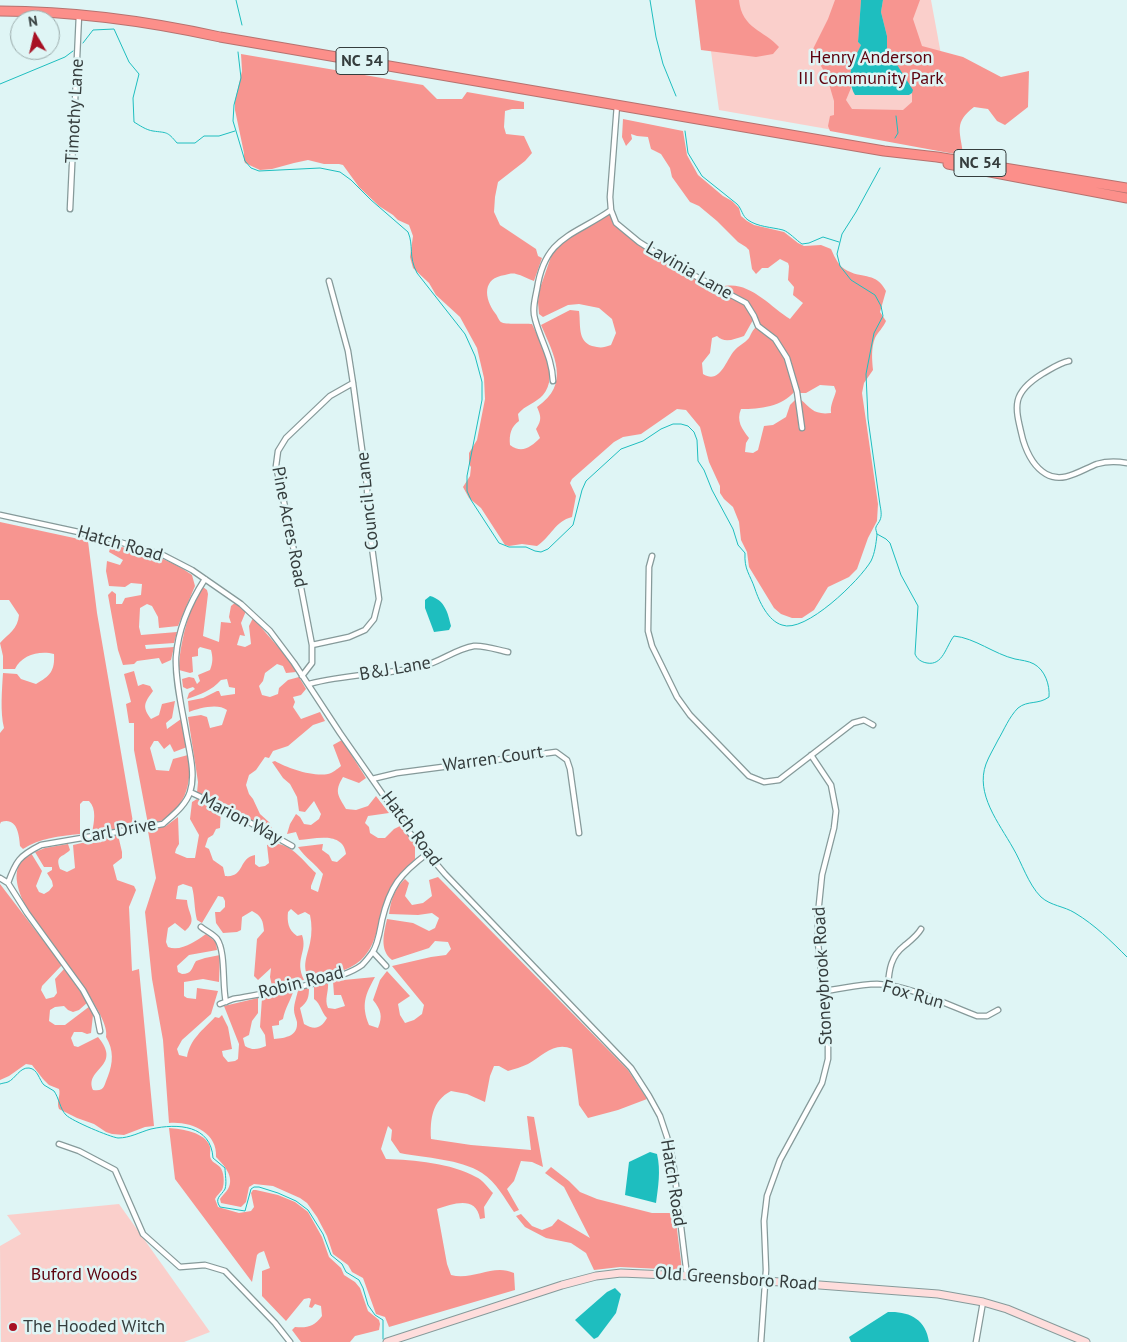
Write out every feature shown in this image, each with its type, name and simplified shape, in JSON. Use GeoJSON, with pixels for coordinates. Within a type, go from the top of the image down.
{"type":"FeatureCollection","features":[{"type":"Feature","properties":{"kind":"highway","name":"NC 54"},"geometry":{"type":"LineString","coordinates":[[0,11],[79,14],[156,24],[220,37],[884,151],[972,162],[1127,188]]}},
{"type":"Feature","properties":{"kind":"highway","name":"NC 54"},"geometry":{"type":"LineString","coordinates":[[884,151],[907,157],[1127,198]]}},
{"type":"Feature","properties":{"kind":"street","name":"Timothy Lane"},"geometry":{"type":"LineString","coordinates":[[70,209],[79,14]]}},
{"type":"Feature","properties":{"kind":"street"},"geometry":{"type":"LineString","coordinates":[[553,381],[548,354],[534,318],[537,285],[549,252],[557,243],[611,210],[610,197],[617,105]]}},
{"type":"Feature","properties":{"kind":"street","name":"Lavinia Lane"},"geometry":{"type":"LineString","coordinates":[[611,210],[616,223],[639,242],[682,269],[746,303],[758,326],[775,339],[787,358],[794,375],[802,428]]}},
{"type":"Feature","properties":{"kind":"street","name":"Council Lane"},"geometry":{"type":"LineString","coordinates":[[312,645],[361,633],[370,625],[378,608],[379,599],[378,579],[368,518],[367,486],[348,351],[329,281]]}},
{"type":"Feature","properties":{"kind":"street"},"geometry":{"type":"LineString","coordinates":[[1070,361],[1061,363],[1026,385],[1018,399],[1017,417],[1024,443],[1035,466],[1048,475],[1067,477],[1107,462],[1127,463]]}},
{"type":"Feature","properties":{"kind":"street","name":"Pine Acres Road"},"geometry":{"type":"LineString","coordinates":[[312,645],[276,466],[276,458],[281,444],[297,427],[330,396],[353,384]]}},
{"type":"Feature","properties":{"kind":"street","name":"Hatch Road"},"geometry":{"type":"LineString","coordinates":[[0,515],[88,533],[142,548],[180,562],[232,596],[270,631],[309,684],[340,733],[409,832],[446,874],[631,1068],[642,1083],[660,1116],[673,1161],[687,1276]]}},
{"type":"Feature","properties":{"kind":"street"},"geometry":{"type":"LineString","coordinates":[[652,556],[649,566],[648,625],[650,638],[677,697],[744,771],[758,781],[769,782],[779,780],[853,723],[864,720],[873,725]]}},
{"type":"Feature","properties":{"kind":"street","name":"Carl Drive"},"geometry":{"type":"LineString","coordinates":[[8,883],[14,866],[24,854],[41,845],[163,824],[176,813],[190,792],[192,769],[179,690],[176,657],[186,614],[205,579]]}},
{"type":"Feature","properties":{"kind":"street"},"geometry":{"type":"LineString","coordinates":[[302,676],[312,663],[312,645]]}},
{"type":"Feature","properties":{"kind":"street","name":"B&J Lane"},"geometry":{"type":"LineString","coordinates":[[309,684],[333,678],[422,667],[474,646],[508,652]]}},
{"type":"Feature","properties":{"kind":"street","name":"Warren Court"},"geometry":{"type":"LineString","coordinates":[[372,778],[434,767],[556,752],[568,760],[579,833]]}},
{"type":"Feature","properties":{"kind":"street","name":"Stoneybrook Road"},"geometry":{"type":"LineString","coordinates":[[761,1342],[765,1281],[764,1221],[771,1184],[780,1160],[817,1095],[826,1071],[829,1046],[818,937],[819,899],[836,811],[831,786],[811,755]]}},
{"type":"Feature","properties":{"kind":"street","name":"Marion Way"},"geometry":{"type":"LineString","coordinates":[[190,792],[222,807],[292,846]]}},
{"type":"Feature","properties":{"kind":"street"},"geometry":{"type":"LineString","coordinates":[[386,966],[374,952],[388,897],[402,876],[428,853]]}},
{"type":"Feature","properties":{"kind":"street"},"geometry":{"type":"LineString","coordinates":[[0,878],[8,883],[27,913],[83,990],[97,1016],[100,1031]]}},
{"type":"Feature","properties":{"kind":"street","name":"Robin Road"},"geometry":{"type":"LineString","coordinates":[[201,927],[213,935],[219,945],[222,958],[223,1003],[345,974],[362,964],[374,952]]}},
{"type":"Feature","properties":{"kind":"street"},"geometry":{"type":"LineString","coordinates":[[888,986],[889,968],[894,958],[921,929]]}},
{"type":"Feature","properties":{"kind":"street","name":"Fox Run"},"geometry":{"type":"LineString","coordinates":[[824,991],[866,985],[888,986],[902,988],[978,1016],[991,1015],[998,1010]]}},
{"type":"Feature","properties":{"kind":"street"},"geometry":{"type":"LineString","coordinates":[[59,1144],[79,1151],[114,1170],[143,1234],[180,1267],[205,1265],[225,1271],[275,1323],[290,1342]]}},
{"type":"Feature","properties":{"kind":"street","name":"Old Greensboro Road"},"geometry":{"type":"LineString","coordinates":[[387,1342],[589,1277],[621,1273],[765,1281],[938,1294],[983,1302],[1022,1315],[1086,1342]]}},
{"type":"Feature","properties":{"kind":"street"},"geometry":{"type":"LineString","coordinates":[[976,1342],[983,1302]]}},
{"type":"Feature","properties":{"kind":"green space","name":"Henry Anderson III Community Park"},"geometry":{"type":"Polygon","coordinates":[[[704,0],[931,0],[959,152],[719,110],[704,0]]]}},
{"type":"Feature","properties":{"kind":"green space","name":"Buford Woods"},"geometry":{"type":"Polygon","coordinates":[[[119,1204],[210,1332],[184,1342],[1,1342],[0,1246],[21,1234],[7,1215],[119,1204]]]}},
{"type":"Feature","properties":{"kind":"shaded area"},"geometry":{"type":"Polygon","coordinates":[[[695,0],[739,0],[744,17],[749,23],[779,47],[773,54],[756,57],[701,50],[695,0]]]}},
{"type":"Feature","properties":{"kind":"shaded area"},"geometry":{"type":"Polygon","coordinates":[[[835,0],[861,0],[858,42],[861,45],[851,66],[851,88],[846,100],[852,109],[903,110],[912,102],[912,90],[887,49],[887,36],[881,12],[883,0],[920,0],[913,19],[922,46],[963,57],[1001,77],[1029,71],[1028,107],[1005,125],[997,121],[988,109],[974,107],[963,117],[961,122],[960,133],[963,153],[960,155],[830,131],[828,126],[830,116],[834,115],[834,101],[829,84],[825,83],[824,71],[812,51],[835,0]]]}},
{"type":"Feature","properties":{"kind":"shaded area"},"geometry":{"type":"Polygon","coordinates":[[[241,54],[423,85],[437,99],[462,99],[467,92],[524,102],[524,109],[505,111],[504,127],[506,134],[524,136],[532,153],[525,161],[498,182],[494,212],[500,225],[536,249],[538,256],[542,258],[534,281],[515,274],[498,277],[489,284],[487,295],[491,307],[501,322],[532,324],[544,350],[550,378],[548,387],[543,395],[518,414],[519,421],[512,428],[510,437],[510,445],[514,448],[526,448],[540,438],[536,429],[540,418],[537,407],[554,389],[557,379],[557,369],[551,347],[541,325],[570,310],[579,311],[582,336],[587,344],[606,347],[611,345],[616,333],[612,319],[599,308],[579,304],[568,305],[543,317],[539,314],[538,302],[539,291],[553,251],[561,242],[610,213],[614,225],[637,244],[714,290],[745,304],[753,320],[744,336],[730,340],[723,340],[717,336],[712,338],[710,353],[702,363],[703,374],[709,377],[718,374],[734,351],[758,327],[773,340],[786,359],[795,391],[784,401],[777,404],[763,408],[741,409],[739,421],[749,438],[746,443],[745,452],[753,453],[758,450],[764,426],[773,425],[786,417],[790,405],[796,399],[799,430],[804,429],[800,399],[817,412],[831,413],[836,391],[834,386],[820,385],[806,393],[800,393],[789,357],[776,337],[760,325],[747,301],[721,287],[731,286],[749,290],[790,319],[803,303],[793,295],[794,287],[788,280],[788,263],[780,259],[768,268],[762,268],[756,274],[752,269],[749,250],[699,206],[690,202],[672,177],[670,168],[661,154],[651,149],[648,137],[631,134],[632,139],[626,146],[622,137],[623,119],[683,131],[687,155],[698,175],[732,201],[739,208],[741,216],[747,221],[754,225],[784,232],[804,246],[821,245],[831,249],[842,267],[878,281],[886,291],[880,312],[886,321],[874,342],[872,354],[873,370],[864,383],[862,393],[878,504],[877,521],[868,538],[857,569],[849,577],[828,587],[814,610],[802,618],[792,618],[781,614],[774,608],[749,567],[747,552],[741,540],[739,522],[733,507],[720,493],[720,486],[709,462],[700,427],[686,410],[677,409],[641,434],[623,437],[614,442],[572,479],[570,483],[576,496],[572,517],[561,522],[537,546],[522,544],[505,545],[481,508],[469,498],[463,487],[470,476],[469,453],[477,440],[485,399],[484,378],[477,348],[460,317],[436,295],[429,283],[413,268],[410,257],[413,236],[409,225],[398,220],[379,206],[359,187],[343,165],[324,164],[308,160],[260,170],[245,163],[235,110],[235,101],[242,71],[241,54]]]}},
{"type":"Feature","properties":{"kind":"shaded area"},"geometry":{"type":"Polygon","coordinates":[[[0,522],[88,541],[97,613],[134,828],[92,833],[94,812],[89,801],[83,801],[80,804],[80,834],[43,840],[23,849],[20,846],[18,832],[14,824],[6,821],[0,824],[0,733],[4,728],[2,708],[3,673],[17,674],[21,679],[36,684],[51,672],[54,665],[54,654],[37,653],[26,657],[15,669],[3,669],[0,643],[15,628],[19,615],[9,600],[0,600],[0,522]]]}},
{"type":"Feature","properties":{"kind":"shaded area"},"geometry":{"type":"Polygon","coordinates":[[[111,545],[153,556],[174,564],[192,575],[195,586],[178,626],[159,628],[158,617],[152,606],[147,604],[140,608],[139,627],[141,635],[177,632],[174,643],[145,645],[146,649],[174,647],[171,660],[162,664],[159,658],[123,665],[118,650],[108,595],[112,591],[116,594],[116,604],[122,604],[125,598],[141,595],[142,584],[131,583],[125,587],[109,586],[106,571],[107,561],[120,565],[123,560],[109,552],[111,545]]]}},
{"type":"Feature","properties":{"kind":"shaded area"},"geometry":{"type":"Polygon","coordinates":[[[203,587],[207,590],[208,594],[203,636],[219,642],[221,622],[231,623],[229,617],[231,606],[236,602],[246,611],[241,623],[245,636],[240,635],[237,645],[245,647],[251,644],[249,626],[253,618],[292,663],[296,672],[286,673],[283,666],[277,664],[265,673],[263,681],[259,686],[262,695],[270,697],[278,694],[279,688],[288,680],[299,677],[306,689],[301,695],[293,697],[295,702],[293,707],[301,719],[320,712],[325,721],[313,725],[288,746],[273,751],[269,758],[265,757],[256,770],[249,775],[246,785],[249,794],[260,814],[270,823],[272,829],[265,829],[223,804],[197,793],[198,782],[188,717],[201,715],[207,717],[210,728],[222,725],[227,710],[214,707],[189,712],[188,701],[203,698],[217,691],[219,691],[221,696],[235,694],[235,688],[229,687],[227,679],[221,680],[210,690],[187,699],[189,693],[195,689],[193,687],[187,689],[183,687],[182,679],[194,678],[197,684],[200,681],[198,675],[210,670],[212,665],[211,650],[200,647],[198,649],[198,656],[192,657],[193,672],[179,670],[181,650],[189,615],[203,587]]]}},
{"type":"Feature","properties":{"kind":"shaded area"},"geometry":{"type":"Polygon","coordinates":[[[134,671],[138,686],[143,684],[150,686],[153,691],[145,705],[151,719],[159,715],[162,704],[175,701],[172,718],[166,723],[167,729],[181,719],[187,747],[174,752],[170,744],[164,749],[158,741],[154,741],[150,748],[156,770],[169,771],[173,759],[188,755],[189,764],[186,792],[177,808],[163,820],[148,824],[134,750],[134,723],[129,723],[126,704],[131,702],[124,674],[134,671]]]}},
{"type":"Feature","properties":{"kind":"shaded area"},"geometry":{"type":"Polygon","coordinates":[[[342,740],[366,778],[359,783],[343,777],[338,793],[346,809],[356,810],[368,806],[376,796],[389,813],[368,816],[365,823],[369,827],[370,833],[378,838],[385,838],[400,826],[415,843],[415,859],[392,885],[371,946],[356,964],[337,973],[310,980],[305,966],[311,936],[310,915],[305,912],[298,915],[291,909],[288,912],[289,925],[297,936],[302,935],[303,946],[300,966],[304,980],[272,986],[271,968],[258,980],[254,976],[257,939],[264,931],[260,917],[252,911],[242,917],[241,930],[223,933],[216,923],[215,912],[220,912],[225,907],[223,897],[218,896],[202,923],[197,920],[192,887],[183,884],[178,886],[176,899],[187,900],[192,920],[185,931],[175,923],[168,928],[166,942],[168,947],[183,947],[206,934],[216,942],[217,950],[189,955],[177,966],[178,972],[182,974],[188,973],[196,961],[220,955],[219,982],[203,979],[184,982],[184,996],[187,998],[196,999],[197,988],[218,991],[211,1014],[182,1040],[177,1049],[179,1055],[187,1057],[191,1045],[198,1035],[215,1017],[219,1018],[222,1015],[228,1027],[232,1049],[222,1051],[223,1056],[228,1062],[238,1059],[239,1044],[224,1006],[258,998],[258,1013],[252,1021],[249,1035],[243,1038],[245,1046],[251,1049],[266,1046],[265,1035],[260,1027],[262,998],[294,989],[283,1019],[279,1021],[279,1025],[272,1026],[274,1039],[287,1037],[296,1030],[297,1022],[294,1007],[298,990],[309,987],[308,999],[300,1008],[304,1024],[314,1028],[320,1026],[327,1018],[314,999],[314,985],[328,982],[326,1002],[328,1008],[335,1009],[345,1006],[341,995],[334,995],[333,981],[375,977],[365,1000],[365,1012],[369,1025],[378,1028],[380,1013],[373,1000],[380,980],[387,971],[410,996],[398,1004],[400,1015],[405,1023],[414,1020],[422,1014],[424,1005],[392,966],[446,955],[451,949],[448,942],[435,941],[429,948],[392,960],[385,951],[383,941],[387,919],[413,923],[429,931],[435,928],[439,918],[432,913],[418,915],[389,914],[394,895],[405,879],[409,883],[405,896],[412,905],[423,903],[432,896],[429,880],[438,877],[628,1070],[647,1099],[618,1110],[588,1118],[579,1105],[572,1049],[566,1047],[549,1050],[528,1064],[508,1071],[499,1066],[494,1066],[485,1102],[467,1094],[451,1091],[445,1095],[436,1105],[434,1111],[431,1124],[431,1139],[471,1145],[531,1150],[527,1116],[534,1117],[543,1167],[532,1162],[521,1161],[514,1181],[507,1189],[519,1210],[514,1212],[492,1181],[473,1168],[453,1162],[400,1153],[391,1140],[392,1130],[388,1126],[381,1149],[386,1159],[420,1161],[455,1168],[479,1178],[493,1193],[484,1207],[485,1218],[480,1219],[478,1211],[469,1204],[463,1203],[437,1209],[447,1264],[451,1275],[467,1276],[498,1270],[514,1273],[515,1290],[389,1327],[385,1317],[376,1314],[363,1278],[352,1272],[348,1265],[333,1254],[327,1236],[307,1203],[273,1186],[254,1184],[249,1187],[246,1202],[241,1207],[221,1203],[220,1199],[228,1189],[230,1180],[225,1167],[216,1157],[212,1141],[208,1135],[194,1126],[169,1123],[163,1040],[152,979],[145,912],[156,878],[148,831],[166,826],[178,817],[179,844],[175,853],[187,858],[195,858],[199,835],[190,819],[192,802],[197,799],[221,808],[220,828],[216,829],[213,835],[208,838],[205,847],[209,849],[213,860],[223,867],[225,876],[236,874],[246,860],[255,855],[255,864],[259,867],[265,866],[269,863],[267,845],[282,845],[294,851],[316,873],[311,889],[318,892],[323,874],[298,847],[323,844],[322,850],[329,855],[332,861],[337,862],[346,854],[344,847],[334,839],[299,840],[296,832],[287,834],[296,814],[304,824],[311,825],[319,819],[321,814],[314,801],[305,812],[299,811],[297,797],[290,784],[283,778],[272,762],[275,761],[308,773],[322,775],[330,773],[341,766],[333,745],[342,740]]]}},
{"type":"Feature","properties":{"kind":"shaded area"},"geometry":{"type":"Polygon","coordinates":[[[118,835],[122,858],[113,865],[117,880],[134,886],[136,890],[129,907],[132,971],[139,969],[154,1126],[145,1127],[124,1135],[106,1132],[94,1124],[59,1109],[59,1089],[49,1085],[32,1065],[26,1064],[0,1080],[0,884],[62,965],[42,986],[41,990],[46,999],[54,997],[57,993],[55,979],[64,969],[88,1002],[79,1010],[73,1012],[64,1006],[55,1007],[50,1010],[49,1021],[55,1025],[65,1025],[90,1006],[93,1015],[91,1033],[74,1032],[71,1038],[74,1046],[78,1047],[98,1037],[105,1047],[106,1055],[105,1061],[94,1077],[92,1083],[93,1090],[100,1090],[105,1085],[112,1056],[100,1014],[81,983],[28,910],[17,883],[17,869],[24,858],[31,853],[42,871],[36,886],[39,892],[44,894],[53,886],[47,873],[52,870],[52,867],[44,867],[35,852],[45,848],[68,844],[70,850],[60,857],[58,861],[60,869],[67,872],[75,868],[73,845],[118,835]]]}},
{"type":"Feature","properties":{"kind":"shaded area"},"geometry":{"type":"Polygon","coordinates":[[[169,1128],[192,1132],[208,1142],[211,1159],[220,1167],[223,1174],[223,1187],[215,1199],[218,1207],[239,1213],[251,1211],[254,1207],[251,1193],[253,1190],[256,1190],[278,1195],[295,1202],[308,1212],[322,1237],[329,1257],[341,1268],[344,1275],[355,1282],[360,1288],[368,1311],[379,1320],[379,1330],[355,1336],[350,1342],[301,1342],[292,1330],[295,1327],[313,1325],[322,1316],[321,1306],[315,1304],[312,1308],[309,1307],[311,1299],[304,1299],[286,1321],[262,1296],[262,1271],[270,1268],[264,1251],[257,1255],[252,1282],[175,1179],[169,1128]]]}},
{"type":"Feature","properties":{"kind":"shaded area"},"geometry":{"type":"Polygon","coordinates":[[[551,1167],[580,1192],[597,1199],[652,1213],[675,1213],[682,1270],[620,1267],[594,1270],[586,1253],[571,1243],[546,1238],[525,1227],[516,1216],[521,1214],[532,1226],[542,1230],[552,1226],[558,1219],[590,1238],[564,1187],[545,1173],[551,1167]]]}},
{"type":"Feature","properties":{"kind":"water"},"geometry":{"type":"Polygon","coordinates":[[[861,0],[883,0],[881,12],[887,36],[887,49],[913,90],[909,95],[855,95],[850,75],[861,45],[858,42],[861,0]]]}},
{"type":"Feature","properties":{"kind":"water"},"geometry":{"type":"Polygon","coordinates":[[[430,596],[439,601],[445,608],[451,626],[449,630],[434,632],[425,608],[425,600],[430,596]]]}},
{"type":"Feature","properties":{"kind":"water"},"geometry":{"type":"Polygon","coordinates":[[[650,1152],[657,1154],[659,1167],[656,1203],[625,1195],[629,1162],[650,1152]]]}},
{"type":"Feature","properties":{"kind":"water"},"geometry":{"type":"Polygon","coordinates":[[[615,1288],[621,1294],[616,1313],[598,1337],[594,1339],[575,1320],[607,1292],[615,1288]]]}},
{"type":"Feature","properties":{"kind":"water"},"geometry":{"type":"Polygon","coordinates":[[[888,1312],[903,1313],[915,1318],[924,1327],[929,1342],[851,1342],[849,1337],[888,1312]]]}},
{"type":"Feature","properties":{"kind":"waterway"},"geometry":{"type":"LineString","coordinates":[[236,0],[242,25]]}},
{"type":"Feature","properties":{"kind":"waterway"},"geometry":{"type":"LineString","coordinates":[[650,0],[663,64],[676,96]]}},
{"type":"Feature","properties":{"kind":"waterway"},"geometry":{"type":"LineString","coordinates":[[83,43],[93,30],[114,29],[129,62],[139,74],[133,98],[134,122],[140,126],[166,133],[177,143],[195,143],[204,136],[219,136],[235,131]]}},
{"type":"Feature","properties":{"kind":"waterway"},"geometry":{"type":"LineString","coordinates":[[0,84],[65,57],[73,51]]}},
{"type":"Feature","properties":{"kind":"waterway"},"geometry":{"type":"LineString","coordinates":[[238,52],[241,78],[234,105],[233,121],[245,161],[251,168],[259,171],[320,168],[340,172],[351,180],[408,232],[414,267],[417,273],[465,334],[475,356],[482,382],[482,400],[467,476],[467,491],[499,543],[509,547],[526,547],[541,552],[548,549],[573,525],[586,481],[621,449],[643,441],[661,429],[673,424],[688,426],[694,432],[697,440],[698,461],[733,529],[738,545],[745,553],[746,568],[759,599],[768,615],[782,625],[792,626],[804,621],[831,604],[865,570],[871,561],[875,548],[876,528],[881,518],[881,513],[868,419],[866,374],[874,333],[883,316],[881,306],[875,295],[851,280],[840,266],[837,254],[842,234],[880,168]]}},
{"type":"Feature","properties":{"kind":"waterway"},"geometry":{"type":"LineString","coordinates":[[895,138],[898,133],[896,116]]}},
{"type":"Feature","properties":{"kind":"waterway"},"geometry":{"type":"LineString","coordinates":[[685,131],[688,153],[702,176],[737,204],[744,217],[748,220],[760,225],[783,230],[802,244],[823,237],[839,242]]}},
{"type":"Feature","properties":{"kind":"waterway"},"geometry":{"type":"LineString","coordinates":[[877,534],[890,543],[901,575],[918,606],[915,654],[920,660],[927,663],[937,661],[954,636],[962,637],[1007,657],[1032,663],[1044,674],[1048,683],[1049,697],[1018,708],[1009,719],[986,764],[983,775],[986,797],[995,818],[1036,892],[1049,902],[1082,918],[1127,957]]}},
{"type":"Feature","properties":{"kind":"waterway"},"geometry":{"type":"LineString","coordinates":[[0,1084],[8,1082],[23,1069],[32,1069],[44,1085],[54,1091],[66,1115],[83,1125],[118,1138],[151,1129],[172,1126],[191,1129],[200,1133],[211,1147],[213,1158],[225,1168],[226,1187],[218,1199],[220,1207],[245,1211],[251,1189],[259,1187],[296,1201],[308,1210],[323,1234],[331,1255],[342,1264],[346,1272],[359,1280],[368,1305],[375,1315],[383,1320],[383,1339]]}},
{"type":"Feature","properties":{"kind":"place","name":"The Hooded Witch"},"geometry":{"type":"Point","coordinates":[13,1327]}}]}
